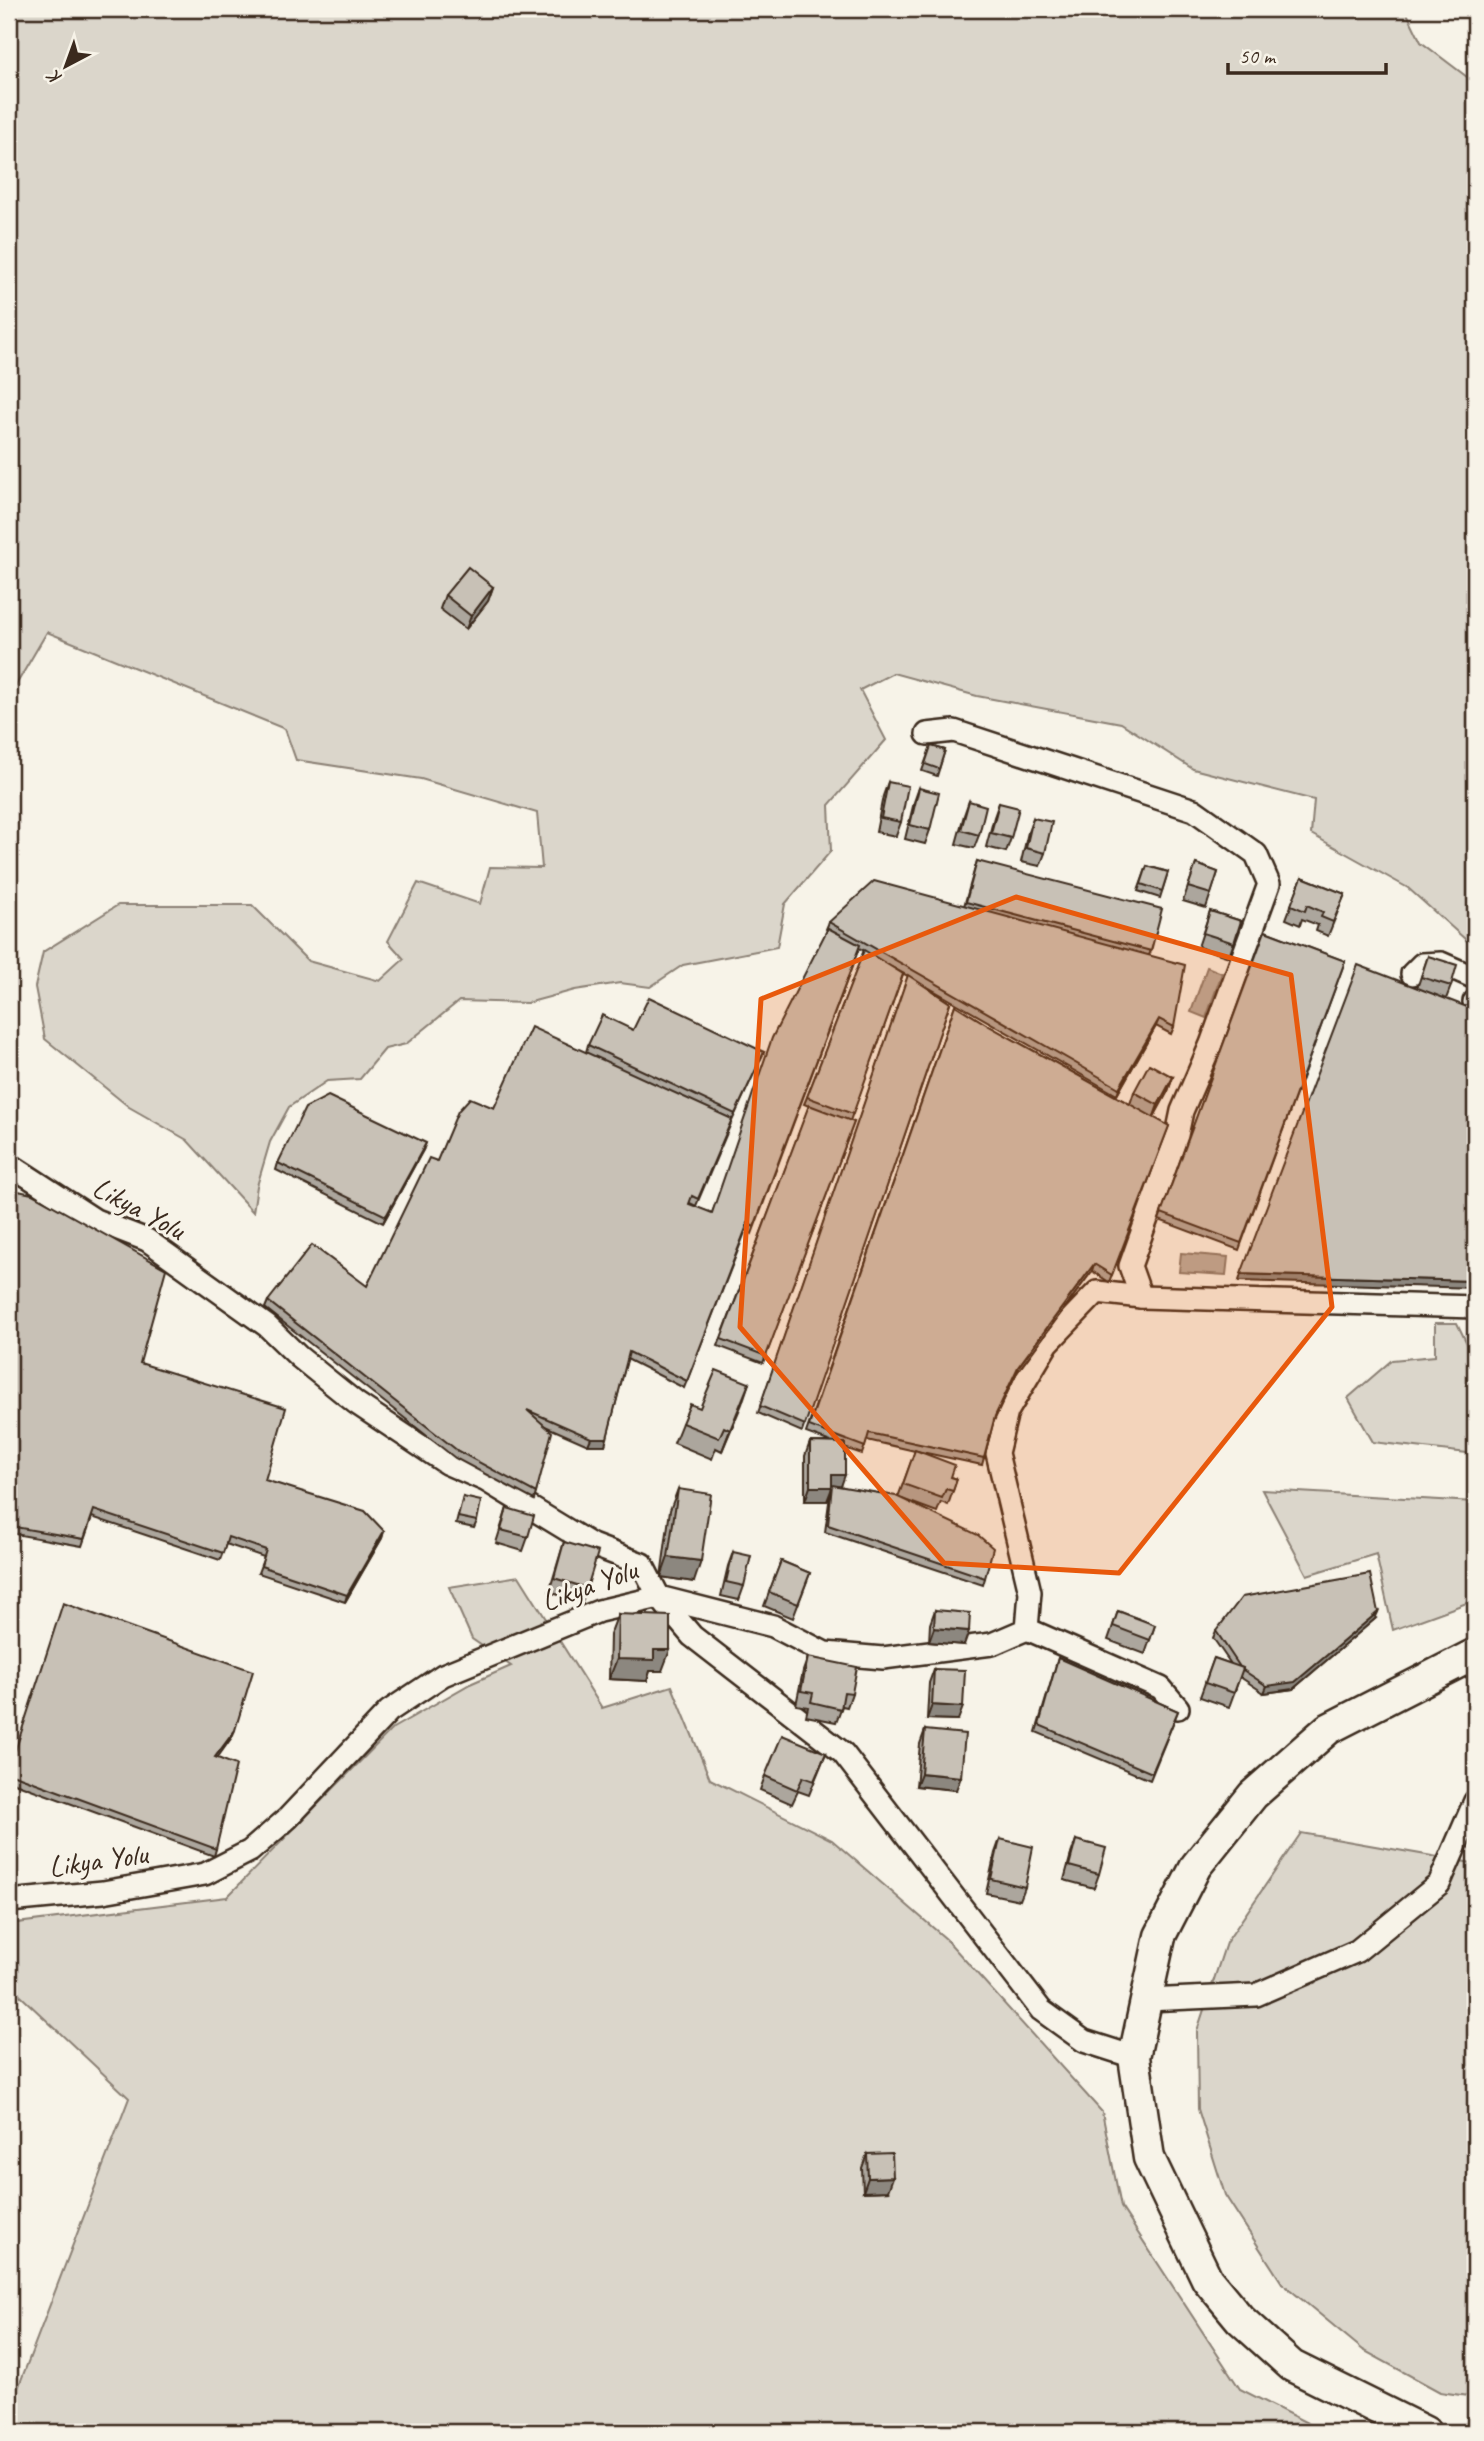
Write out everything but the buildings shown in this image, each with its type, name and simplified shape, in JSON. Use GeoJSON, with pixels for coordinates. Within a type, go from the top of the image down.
{"type":"FeatureCollection","features":[{"type":"Feature","properties":{"kind":"highway"},"geometry":{"type":"LineString","coordinates":[[1425,2432],[1292,2366],[1240,2319],[1208,2279],[1149,2158],[1134,2057],[1160,1936],[1196,1866],[1252,1795],[1328,1729],[1475,1654]]}},
{"type":"Feature","properties":{"kind":"street"},"geometry":{"type":"LineString","coordinates":[[927,734],[954,731],[1194,810],[1256,854],[1269,884],[1211,1044],[1182,1111],[1177,1135],[1130,1266],[1141,1297]]}},
{"type":"Feature","properties":{"kind":"street"},"geometry":{"type":"LineString","coordinates":[[1412,974],[1422,964],[1441,963],[1475,978]]}},
{"type":"Feature","properties":{"kind":"street","name":"Likya Yolu"},"geometry":{"type":"LineString","coordinates":[[9,1164],[95,1220],[147,1240],[267,1326],[299,1357],[356,1403],[446,1463],[485,1480],[592,1545],[642,1564],[659,1597],[599,1611],[443,1675],[389,1712],[288,1818],[250,1851],[205,1874],[103,1892],[9,1901]]}},
{"type":"Feature","properties":{"kind":"street"},"geometry":{"type":"LineString","coordinates":[[1027,1629],[1030,1592],[997,1453],[1007,1412],[1048,1343],[1097,1292],[1141,1297],[1475,1307]]}},
{"type":"Feature","properties":{"kind":"street"},"geometry":{"type":"LineString","coordinates":[[659,1597],[773,1626],[825,1653],[883,1658],[992,1644],[1027,1629],[1161,1688],[1178,1708]]}},
{"type":"Feature","properties":{"kind":"street"},"geometry":{"type":"LineString","coordinates":[[659,1597],[692,1636],[843,1753],[1041,2010],[1084,2041],[1134,2057]]}},
{"type":"Feature","properties":{"kind":"street"},"geometry":{"type":"LineString","coordinates":[[1147,2000],[1256,1995],[1357,1951],[1439,1884],[1475,1801]]}},
{"type":"Feature","properties":{"kind":"highlighted area"},"geometry":{"type":"Polygon","coordinates":[[[1016,897],[1291,975],[1332,1307],[1119,1573],[944,1563],[740,1327],[761,999],[1016,897]]]}},
{"type":"Feature","properties":{"kind":"shaded area"},"geometry":{"type":"Polygon","coordinates":[[[9,9],[1405,9],[1421,42],[1475,83],[1475,948],[1408,888],[1311,834],[1314,800],[1193,769],[1121,723],[977,696],[893,673],[860,690],[886,740],[829,805],[831,851],[785,904],[777,947],[683,965],[650,987],[620,983],[575,990],[527,1003],[459,1001],[406,1044],[385,1049],[360,1079],[327,1081],[289,1107],[270,1142],[257,1186],[253,1212],[187,1140],[129,1107],[45,1039],[35,987],[43,952],[118,905],[252,905],[308,961],[380,981],[404,959],[388,941],[418,883],[480,904],[490,867],[542,868],[537,813],[421,779],[296,760],[285,729],[47,632],[9,697],[9,9]]]}},
{"type":"Feature","properties":{"kind":"shaded area"},"geometry":{"type":"Polygon","coordinates":[[[1207,967],[1222,973],[1206,1018],[1191,1012],[1207,967]]]}},
{"type":"Feature","properties":{"kind":"shaded area"},"geometry":{"type":"Polygon","coordinates":[[[1181,1253],[1228,1257],[1226,1275],[1179,1272],[1181,1253]]]}},
{"type":"Feature","properties":{"kind":"shaded area"},"geometry":{"type":"Polygon","coordinates":[[[1435,1323],[1457,1323],[1475,1360],[1475,1470],[1467,1453],[1373,1442],[1348,1398],[1392,1360],[1435,1356],[1435,1323]]]}},
{"type":"Feature","properties":{"kind":"shaded area"},"geometry":{"type":"Polygon","coordinates":[[[1262,1490],[1475,1502],[1475,1600],[1393,1630],[1376,1554],[1307,1575],[1262,1490]]]}},
{"type":"Feature","properties":{"kind":"shaded area"},"geometry":{"type":"Polygon","coordinates":[[[519,1576],[602,1708],[672,1686],[710,1779],[832,1840],[946,1939],[1102,2112],[1121,2207],[1240,2389],[1325,2432],[9,2432],[9,2394],[15,2396],[129,2098],[9,1985],[9,1924],[227,1897],[393,1728],[470,1684],[511,1666],[472,1639],[449,1587],[519,1576]]]}},
{"type":"Feature","properties":{"kind":"shaded area"},"geometry":{"type":"Polygon","coordinates":[[[1301,1833],[1472,1863],[1475,1849],[1475,2397],[1440,2392],[1363,2350],[1282,2283],[1225,2195],[1198,2109],[1197,2031],[1226,1943],[1301,1833]]]}}]}
